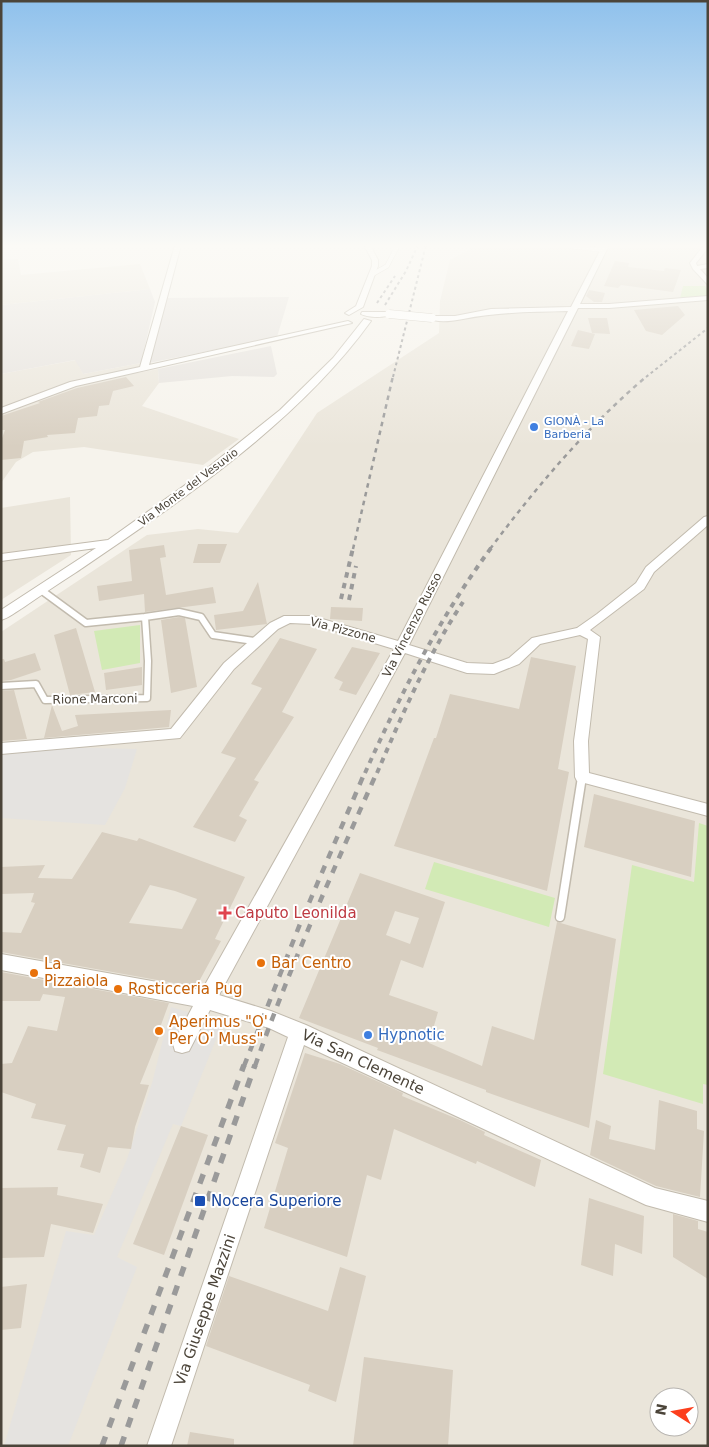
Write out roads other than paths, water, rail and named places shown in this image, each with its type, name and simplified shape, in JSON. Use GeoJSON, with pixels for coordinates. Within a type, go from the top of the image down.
{"type":"FeatureCollection","features":[{"type":"Feature","properties":{"kind":"street"},"geometry":{"type":"LineString","coordinates":[[144,367],[159,313]]}},
{"type":"Feature","properties":{"kind":"street"},"geometry":{"type":"LineString","coordinates":[[328,327],[348,313]]}},
{"type":"Feature","properties":{"kind":"street"},"geometry":{"type":"LineString","coordinates":[[352,313],[364,315],[385,314],[455,318],[483,313]]}},
{"type":"Feature","properties":{"kind":"street","name":"Via Vincenzo Russo"},"geometry":{"type":"LineString","coordinates":[[182,1044],[402,646],[570,313]]}},
{"type":"Feature","properties":{"kind":"street"},"geometry":{"type":"LineString","coordinates":[[1,411],[73,384],[328,327],[350,324],[364,315]]}},
{"type":"Feature","properties":{"kind":"street","name":"Via Monte del Vesuvio"},"geometry":{"type":"LineString","coordinates":[[1,616],[115,542],[207,474],[274,420],[334,362],[357,336],[364,315]]}},
{"type":"Feature","properties":{"kind":"street"},"geometry":{"type":"LineString","coordinates":[[341,317],[342,321],[350,324],[357,336]]}},
{"type":"Feature","properties":{"kind":"street","name":"Via Pizzone"},"geometry":{"type":"LineString","coordinates":[[1,749],[175,734],[229,666],[254,641],[274,626],[288,619],[312,620],[402,646],[467,668],[494,669],[514,661],[536,640],[581,631],[640,586],[650,570],[708,520]]}},
{"type":"Feature","properties":{"kind":"street"},"geometry":{"type":"LineString","coordinates":[[1,558],[115,542]]}},
{"type":"Feature","properties":{"kind":"street"},"geometry":{"type":"LineString","coordinates":[[581,631],[594,638],[581,741],[582,777],[708,810]]}},
{"type":"Feature","properties":{"kind":"street","name":"Via San Clemente"},"geometry":{"type":"LineString","coordinates":[[1,962],[206,1000],[271,1020],[653,1198],[708,1212]]}},
{"type":"Feature","properties":{"kind":"street","name":"Via Giuseppe Mazzini"},"geometry":{"type":"LineString","coordinates":[[159,1446],[299,1032]]}},
{"type":"Feature","properties":{"kind":"lane"},"geometry":{"type":"LineString","coordinates":[[41,590],[86,623],[179,612],[201,617],[213,635],[254,641]]}},
{"type":"Feature","properties":{"kind":"lane","name":"Rione Marconi"},"geometry":{"type":"LineString","coordinates":[[1,686],[36,684],[45,700],[147,698],[148,661],[145,617]]}},
{"type":"Feature","properties":{"kind":"lane"},"geometry":{"type":"LineString","coordinates":[[560,917],[582,777]]}},
{"type":"Feature","properties":{"kind":"railway"},"geometry":{"type":"LineString","coordinates":[[393,377],[409,313]]}},
{"type":"Feature","properties":{"kind":"railway"},"geometry":{"type":"LineString","coordinates":[[646,377],[708,328]]}},
{"type":"Feature","properties":{"kind":"railway"},"geometry":{"type":"LineString","coordinates":[[353,549],[393,376]]}},
{"type":"Feature","properties":{"kind":"railway"},"geometry":{"type":"LineString","coordinates":[[490,549],[526,503],[583,437],[647,376]]}},
{"type":"Feature","properties":{"kind":"railway"},"geometry":{"type":"LineString","coordinates":[[341,599],[353,548]]}},
{"type":"Feature","properties":{"kind":"railway"},"geometry":{"type":"LineString","coordinates":[[365,773],[422,657],[472,574],[491,548]]}},
{"type":"Feature","properties":{"kind":"railway"},"geometry":{"type":"LineString","coordinates":[[349,600],[356,566]]}},
{"type":"Feature","properties":{"kind":"railway"},"geometry":{"type":"LineString","coordinates":[[377,773],[427,664],[463,602]]}},
{"type":"Feature","properties":{"kind":"railway"},"geometry":{"type":"LineString","coordinates":[[244,1066],[300,924],[365,772]]}},
{"type":"Feature","properties":{"kind":"railway"},"geometry":{"type":"LineString","coordinates":[[255,1066],[298,955],[377,772]]}},
{"type":"Feature","properties":{"kind":"railway"},"geometry":{"type":"LineString","coordinates":[[102,1446],[244,1065]]}},
{"type":"Feature","properties":{"kind":"railway"},"geometry":{"type":"LineString","coordinates":[[121,1446],[255,1065]]}},
{"type":"Feature","properties":{"kind":"place","name":"GIONÀ - La Barberia"},"geometry":{"type":"Point","coordinates":[534,427]}},
{"type":"Feature","properties":{"kind":"place","name":"Caputo Leonilda"},"geometry":{"type":"Point","coordinates":[225,913]}},
{"type":"Feature","properties":{"kind":"place","name":"Bar Centro"},"geometry":{"type":"Point","coordinates":[261,963]}},
{"type":"Feature","properties":{"kind":"place","name":"La Pizzaiola"},"geometry":{"type":"Point","coordinates":[34,973]}},
{"type":"Feature","properties":{"kind":"place","name":"Rosticceria Pug"},"geometry":{"type":"Point","coordinates":[118,989]}},
{"type":"Feature","properties":{"kind":"place","name":"Aperimus \"O' Per O' Muss\""},"geometry":{"type":"Point","coordinates":[159,1031]}},
{"type":"Feature","properties":{"kind":"place","name":"Hypnotic"},"geometry":{"type":"Point","coordinates":[368,1035]}},
{"type":"Feature","properties":{"kind":"place","name":"Nocera Superiore"},"geometry":{"type":"Point","coordinates":[200,1201]}}]}
